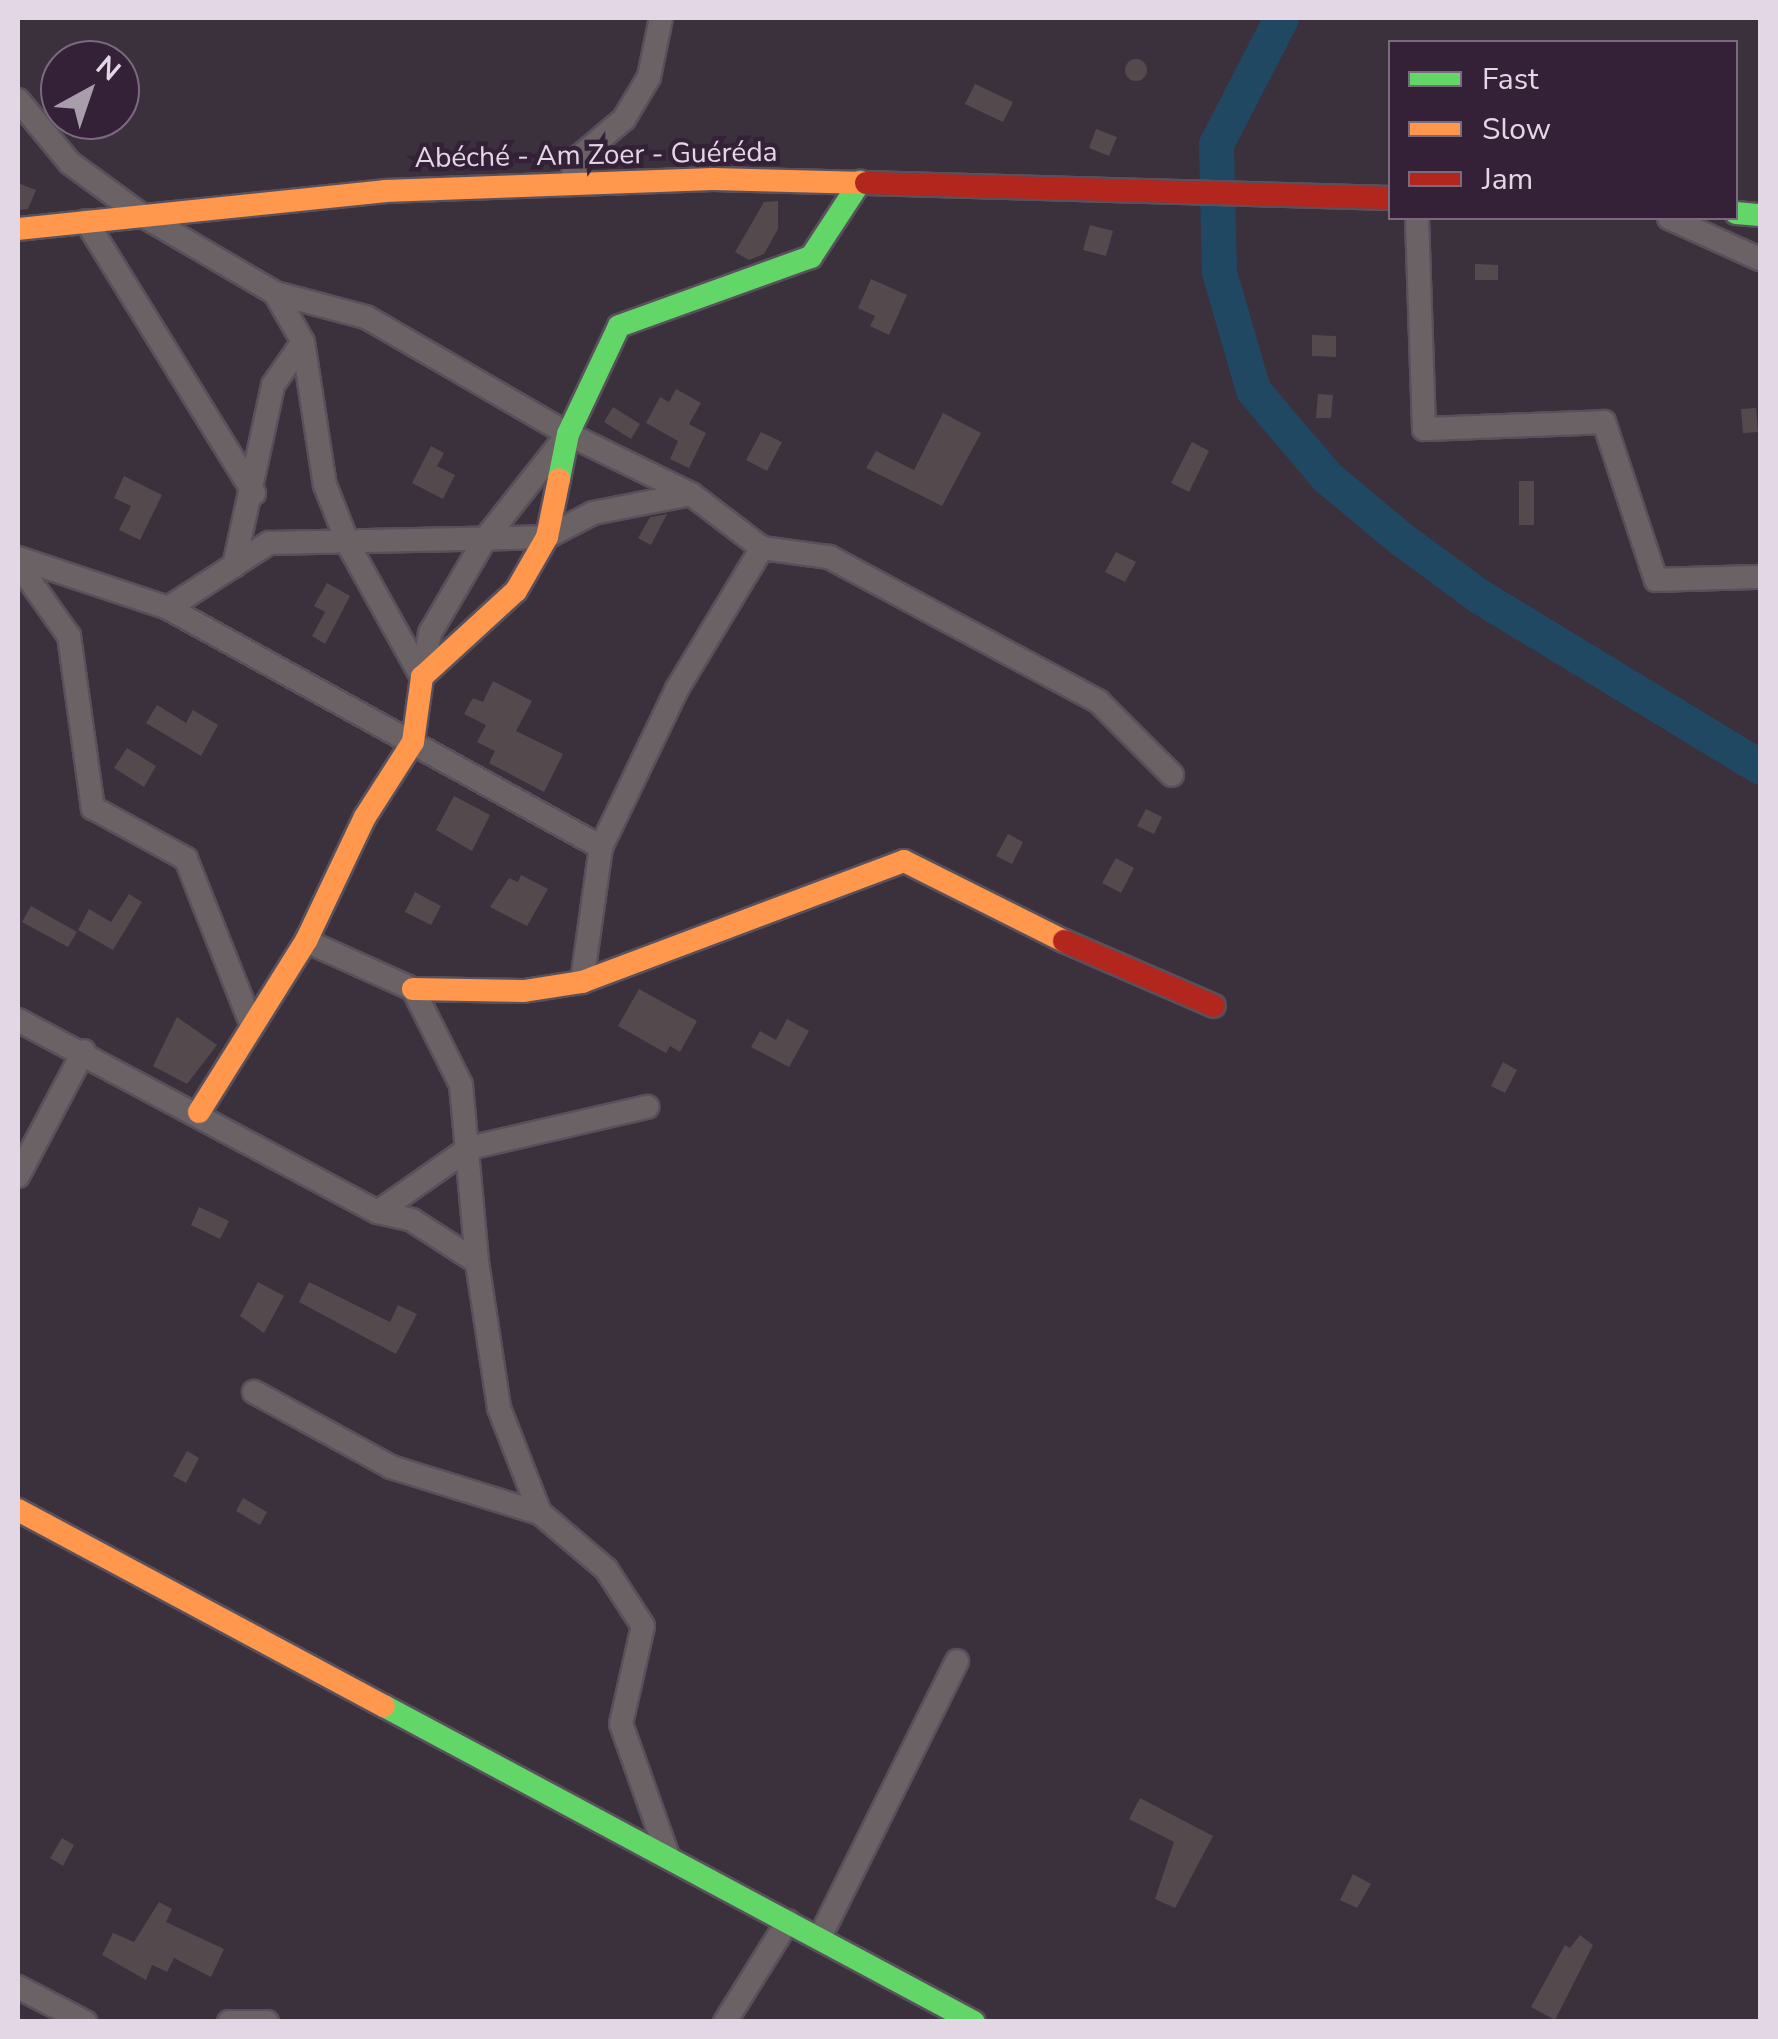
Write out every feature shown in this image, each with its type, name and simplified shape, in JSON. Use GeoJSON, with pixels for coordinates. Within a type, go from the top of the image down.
{"type":"FeatureCollection","features":[{"type":"Feature","properties":{"kind":"street"},"geometry":{"type":"LineString","coordinates":[[570,183],[579,157],[624,118],[644,87],[656,59],[662,18]]}},
{"type":"Feature","properties":{"kind":"street"},"geometry":{"type":"LineString","coordinates":[[18,100],[70,163],[140,214],[275,293],[366,316],[568,434],[690,494],[762,548],[829,557],[1100,702],[1172,775]]}},
{"type":"Feature","properties":{"kind":"street"},"geometry":{"type":"LineString","coordinates":[[200,1112],[306,941],[365,816],[413,742],[430,633],[485,539],[568,434],[619,326],[811,257],[860,182]]}},
{"type":"Feature","properties":{"kind":"street","name":"Abéché - Am Zoer - Guéréda"},"geometry":{"type":"LineString","coordinates":[[18,229],[384,191],[570,183],[860,182],[1388,198]]}},
{"type":"Feature","properties":{"kind":"street"},"geometry":{"type":"LineString","coordinates":[[1418,220],[1424,429],[1604,422],[1656,580],[1760,577]]}},
{"type":"Feature","properties":{"kind":"street"},"geometry":{"type":"LineString","coordinates":[[1673,220],[1760,259]]}},
{"type":"Feature","properties":{"kind":"street"},"geometry":{"type":"LineString","coordinates":[[86,221],[254,493]]}},
{"type":"Feature","properties":{"kind":"street"},"geometry":{"type":"LineString","coordinates":[[275,293],[303,342],[326,485],[349,546],[422,677]]}},
{"type":"Feature","properties":{"kind":"street"},"geometry":{"type":"LineString","coordinates":[[234,566],[254,493],[273,384],[303,342]]}},
{"type":"Feature","properties":{"kind":"street"},"geometry":{"type":"LineString","coordinates":[[422,677],[516,591],[547,537],[568,434]]}},
{"type":"Feature","properties":{"kind":"street"},"geometry":{"type":"LineString","coordinates":[[168,608],[269,543],[349,546],[547,537],[593,513],[690,494]]}},
{"type":"Feature","properties":{"kind":"street"},"geometry":{"type":"LineString","coordinates":[[582,982],[601,847],[677,689],[762,548]]}},
{"type":"Feature","properties":{"kind":"street"},"geometry":{"type":"LineString","coordinates":[[18,561],[168,608],[601,847]]}},
{"type":"Feature","properties":{"kind":"street"},"geometry":{"type":"LineString","coordinates":[[18,561],[69,636],[93,808],[186,858],[252,1026]]}},
{"type":"Feature","properties":{"kind":"street"},"geometry":{"type":"LineString","coordinates":[[306,941],[413,990],[524,991],[582,982],[904,861],[1084,951],[1214,1006]]}},
{"type":"Feature","properties":{"kind":"street"},"geometry":{"type":"LineString","coordinates":[[413,990],[461,1085],[476,1262],[499,1408],[540,1513]]}},
{"type":"Feature","properties":{"kind":"street"},"geometry":{"type":"LineString","coordinates":[[18,1020],[200,1112],[378,1212],[412,1220],[476,1262]]}},
{"type":"Feature","properties":{"kind":"street"},"geometry":{"type":"LineString","coordinates":[[18,1176],[84,1051]]}},
{"type":"Feature","properties":{"kind":"street"},"geometry":{"type":"LineString","coordinates":[[378,1212],[469,1148],[646,1106]]}},
{"type":"Feature","properties":{"kind":"street"},"geometry":{"type":"LineString","coordinates":[[254,1392],[391,1467],[540,1513],[606,1569],[642,1626],[622,1724],[668,1856]]}},
{"type":"Feature","properties":{"kind":"street"},"geometry":{"type":"LineString","coordinates":[[18,1510],[974,2022]]}},
{"type":"Feature","properties":{"kind":"street"},"geometry":{"type":"LineString","coordinates":[[820,1938],[957,1661]]}},
{"type":"Feature","properties":{"kind":"street"},"geometry":{"type":"LineString","coordinates":[[725,2022],[788,1920]]}},
{"type":"Feature","properties":{"kind":"street"},"geometry":{"type":"LineString","coordinates":[[18,1988],[85,2022]]}},
{"type":"Feature","properties":{"kind":"street"},"geometry":{"type":"LineString","coordinates":[[229,2022],[267,2022]]}},
{"type":"Feature","properties":{"kind":"building"},"geometry":{"type":"Polygon","coordinates":[[[1136,59],[1144,62],[1144,78],[1136,81],[1128,78],[1125,70],[1128,62],[1136,59]]]}},
{"type":"Feature","properties":{"kind":"building"},"geometry":{"type":"Polygon","coordinates":[[[975,84],[1013,102],[1003,122],[965,104],[975,84]]]}},
{"type":"Feature","properties":{"kind":"building"},"geometry":{"type":"Polygon","coordinates":[[[1096,129],[1117,137],[1109,156],[1089,148],[1096,129]]]}},
{"type":"Feature","properties":{"kind":"building"},"geometry":{"type":"Polygon","coordinates":[[[18,183],[36,190],[28,209],[18,210],[18,183]]]}},
{"type":"Feature","properties":{"kind":"building"},"geometry":{"type":"Polygon","coordinates":[[[778,201],[778,229],[764,254],[749,260],[735,252],[764,202],[778,201]]]}},
{"type":"Feature","properties":{"kind":"building"},"geometry":{"type":"Polygon","coordinates":[[[1090,225],[1113,231],[1106,256],[1083,250],[1090,225]]]}},
{"type":"Feature","properties":{"kind":"building"},"geometry":{"type":"Polygon","coordinates":[[[1475,264],[1498,265],[1498,280],[1475,280],[1475,264]]]}},
{"type":"Feature","properties":{"kind":"building"},"geometry":{"type":"Polygon","coordinates":[[[871,279],[907,295],[889,335],[870,326],[875,316],[858,308],[871,279]]]}},
{"type":"Feature","properties":{"kind":"building"},"geometry":{"type":"Polygon","coordinates":[[[1312,335],[1336,336],[1336,357],[1312,356],[1312,335]]]}},
{"type":"Feature","properties":{"kind":"building"},"geometry":{"type":"Polygon","coordinates":[[[676,389],[701,403],[689,424],[706,433],[689,468],[670,459],[678,441],[646,423],[660,397],[669,402],[676,389]]]}},
{"type":"Feature","properties":{"kind":"building"},"geometry":{"type":"Polygon","coordinates":[[[1318,394],[1333,395],[1331,418],[1316,418],[1318,394]]]}},
{"type":"Feature","properties":{"kind":"building"},"geometry":{"type":"Polygon","coordinates":[[[613,407],[640,424],[631,439],[604,422],[613,407]]]}},
{"type":"Feature","properties":{"kind":"building"},"geometry":{"type":"Polygon","coordinates":[[[1756,408],[1758,432],[1743,433],[1741,409],[1756,408]]]}},
{"type":"Feature","properties":{"kind":"building"},"geometry":{"type":"Polygon","coordinates":[[[943,413],[981,433],[942,506],[866,468],[876,451],[914,470],[943,413]]]}},
{"type":"Feature","properties":{"kind":"building"},"geometry":{"type":"Polygon","coordinates":[[[761,432],[782,442],[767,471],[746,460],[761,432]]]}},
{"type":"Feature","properties":{"kind":"building"},"geometry":{"type":"Polygon","coordinates":[[[1192,442],[1209,451],[1189,492],[1171,483],[1192,442]]]}},
{"type":"Feature","properties":{"kind":"building"},"geometry":{"type":"Polygon","coordinates":[[[431,446],[444,453],[437,466],[455,475],[443,499],[412,483],[431,446]]]}},
{"type":"Feature","properties":{"kind":"building"},"geometry":{"type":"Polygon","coordinates":[[[124,476],[162,495],[140,540],[119,530],[131,506],[114,498],[124,476]]]}},
{"type":"Feature","properties":{"kind":"building"},"geometry":{"type":"Polygon","coordinates":[[[1519,481],[1534,481],[1534,525],[1519,525],[1519,481]]]}},
{"type":"Feature","properties":{"kind":"building"},"geometry":{"type":"Polygon","coordinates":[[[667,514],[651,545],[638,538],[650,517],[667,514]]]}},
{"type":"Feature","properties":{"kind":"building"},"geometry":{"type":"Polygon","coordinates":[[[1116,552],[1136,562],[1125,582],[1105,572],[1116,552]]]}},
{"type":"Feature","properties":{"kind":"building"},"geometry":{"type":"Polygon","coordinates":[[[327,583],[350,596],[325,644],[312,636],[325,612],[314,606],[327,583]]]}},
{"type":"Feature","properties":{"kind":"building"},"geometry":{"type":"Polygon","coordinates":[[[493,681],[532,701],[516,731],[563,754],[544,792],[489,763],[495,751],[477,742],[486,725],[464,714],[473,698],[483,702],[493,681]]]}},
{"type":"Feature","properties":{"kind":"building"},"geometry":{"type":"Polygon","coordinates":[[[157,705],[186,723],[193,710],[218,725],[201,756],[146,723],[157,705]]]}},
{"type":"Feature","properties":{"kind":"building"},"geometry":{"type":"Polygon","coordinates":[[[127,748],[156,766],[144,787],[114,768],[127,748]]]}},
{"type":"Feature","properties":{"kind":"building"},"geometry":{"type":"Polygon","coordinates":[[[454,796],[490,815],[472,851],[436,830],[454,796]]]}},
{"type":"Feature","properties":{"kind":"building"},"geometry":{"type":"Polygon","coordinates":[[[1146,809],[1162,817],[1154,834],[1137,826],[1146,809]]]}},
{"type":"Feature","properties":{"kind":"building"},"geometry":{"type":"Polygon","coordinates":[[[1008,834],[1023,842],[1012,864],[996,856],[1008,834]]]}},
{"type":"Feature","properties":{"kind":"building"},"geometry":{"type":"Polygon","coordinates":[[[1116,858],[1134,868],[1121,893],[1102,883],[1116,858]]]}},
{"type":"Feature","properties":{"kind":"building"},"geometry":{"type":"Polygon","coordinates":[[[521,875],[548,889],[527,926],[490,907],[509,878],[518,882],[521,875]]]}},
{"type":"Feature","properties":{"kind":"building"},"geometry":{"type":"Polygon","coordinates":[[[415,892],[441,906],[431,925],[405,912],[415,892]]]}},
{"type":"Feature","properties":{"kind":"building"},"geometry":{"type":"Polygon","coordinates":[[[129,894],[142,902],[113,950],[78,930],[89,909],[111,922],[129,894]]]}},
{"type":"Feature","properties":{"kind":"building"},"geometry":{"type":"Polygon","coordinates":[[[31,906],[77,932],[68,947],[22,922],[31,906]]]}},
{"type":"Feature","properties":{"kind":"building"},"geometry":{"type":"Polygon","coordinates":[[[639,989],[697,1021],[680,1052],[670,1046],[666,1053],[618,1026],[639,989]]]}},
{"type":"Feature","properties":{"kind":"building"},"geometry":{"type":"Polygon","coordinates":[[[177,1017],[217,1045],[187,1084],[153,1066],[177,1017]]]}},
{"type":"Feature","properties":{"kind":"building"},"geometry":{"type":"Polygon","coordinates":[[[787,1019],[809,1031],[789,1067],[751,1047],[760,1031],[776,1040],[787,1019]]]}},
{"type":"Feature","properties":{"kind":"building"},"geometry":{"type":"Polygon","coordinates":[[[1503,1062],[1517,1070],[1505,1093],[1491,1086],[1503,1062]]]}},
{"type":"Feature","properties":{"kind":"building"},"geometry":{"type":"Polygon","coordinates":[[[199,1207],[229,1221],[220,1239],[191,1225],[199,1207]]]}},
{"type":"Feature","properties":{"kind":"building"},"geometry":{"type":"Polygon","coordinates":[[[258,1282],[284,1296],[264,1333],[240,1316],[258,1282]]]}},
{"type":"Feature","properties":{"kind":"building"},"geometry":{"type":"Polygon","coordinates":[[[309,1282],[390,1322],[398,1305],[417,1314],[396,1354],[299,1302],[309,1282]]]}},
{"type":"Feature","properties":{"kind":"building"},"geometry":{"type":"Polygon","coordinates":[[[187,1451],[199,1458],[186,1483],[173,1476],[187,1451]]]}},
{"type":"Feature","properties":{"kind":"building"},"geometry":{"type":"Polygon","coordinates":[[[243,1498],[267,1512],[260,1525],[236,1511],[243,1498]]]}},
{"type":"Feature","properties":{"kind":"building"},"geometry":{"type":"Polygon","coordinates":[[[1140,1798],[1213,1836],[1175,1908],[1155,1899],[1174,1842],[1129,1819],[1140,1798]]]}},
{"type":"Feature","properties":{"kind":"building"},"geometry":{"type":"Polygon","coordinates":[[[62,1838],[74,1845],[63,1866],[50,1858],[62,1838]]]}},
{"type":"Feature","properties":{"kind":"building"},"geometry":{"type":"Polygon","coordinates":[[[1353,1874],[1371,1884],[1357,1908],[1340,1900],[1353,1874]]]}},
{"type":"Feature","properties":{"kind":"building"},"geometry":{"type":"Polygon","coordinates":[[[159,1902],[172,1909],[166,1922],[224,1949],[211,1977],[174,1958],[167,1972],[152,1965],[146,1980],[102,1955],[113,1933],[134,1942],[159,1902]]]}},
{"type":"Feature","properties":{"kind":"building"},"geometry":{"type":"Polygon","coordinates":[[[1580,1935],[1593,1945],[1555,2020],[1531,2007],[1565,1945],[1570,1948],[1580,1935]]]}},
{"type":"Feature","properties":{"kind":"waterway"},"geometry":{"type":"LineString","coordinates":[[1281,18],[1216,144],[1219,272],[1253,390],[1327,477],[1400,538],[1479,596],[1760,767]]}},
{"type":"Feature","properties":{"kind":"traffic: fast"},"geometry":{"type":"LineString","coordinates":[[559,479],[568,434],[619,326],[811,257],[860,182]]}},
{"type":"Feature","properties":{"kind":"traffic: fast"},"geometry":{"type":"LineString","coordinates":[[1738,213],[1760,215]]}},
{"type":"Feature","properties":{"kind":"traffic: fast"},"geometry":{"type":"LineString","coordinates":[[384,1706],[974,2022]]}},
{"type":"Feature","properties":{"kind":"traffic: slow"},"geometry":{"type":"LineString","coordinates":[[18,229],[385,191],[713,179],[866,183]]}},
{"type":"Feature","properties":{"kind":"traffic: slow"},"geometry":{"type":"LineString","coordinates":[[199,1112],[306,941],[365,817],[413,742],[422,677],[516,591],[547,537],[559,479]]}},
{"type":"Feature","properties":{"kind":"traffic: slow"},"geometry":{"type":"LineString","coordinates":[[413,989],[524,991],[582,982],[904,861],[1064,941]]}},
{"type":"Feature","properties":{"kind":"traffic: slow"},"geometry":{"type":"LineString","coordinates":[[18,1510],[384,1706]]}},
{"type":"Feature","properties":{"kind":"traffic: jam"},"geometry":{"type":"LineString","coordinates":[[866,183],[1388,198]]}},
{"type":"Feature","properties":{"kind":"traffic: jam"},"geometry":{"type":"LineString","coordinates":[[1064,941],[1214,1006]]}}]}
